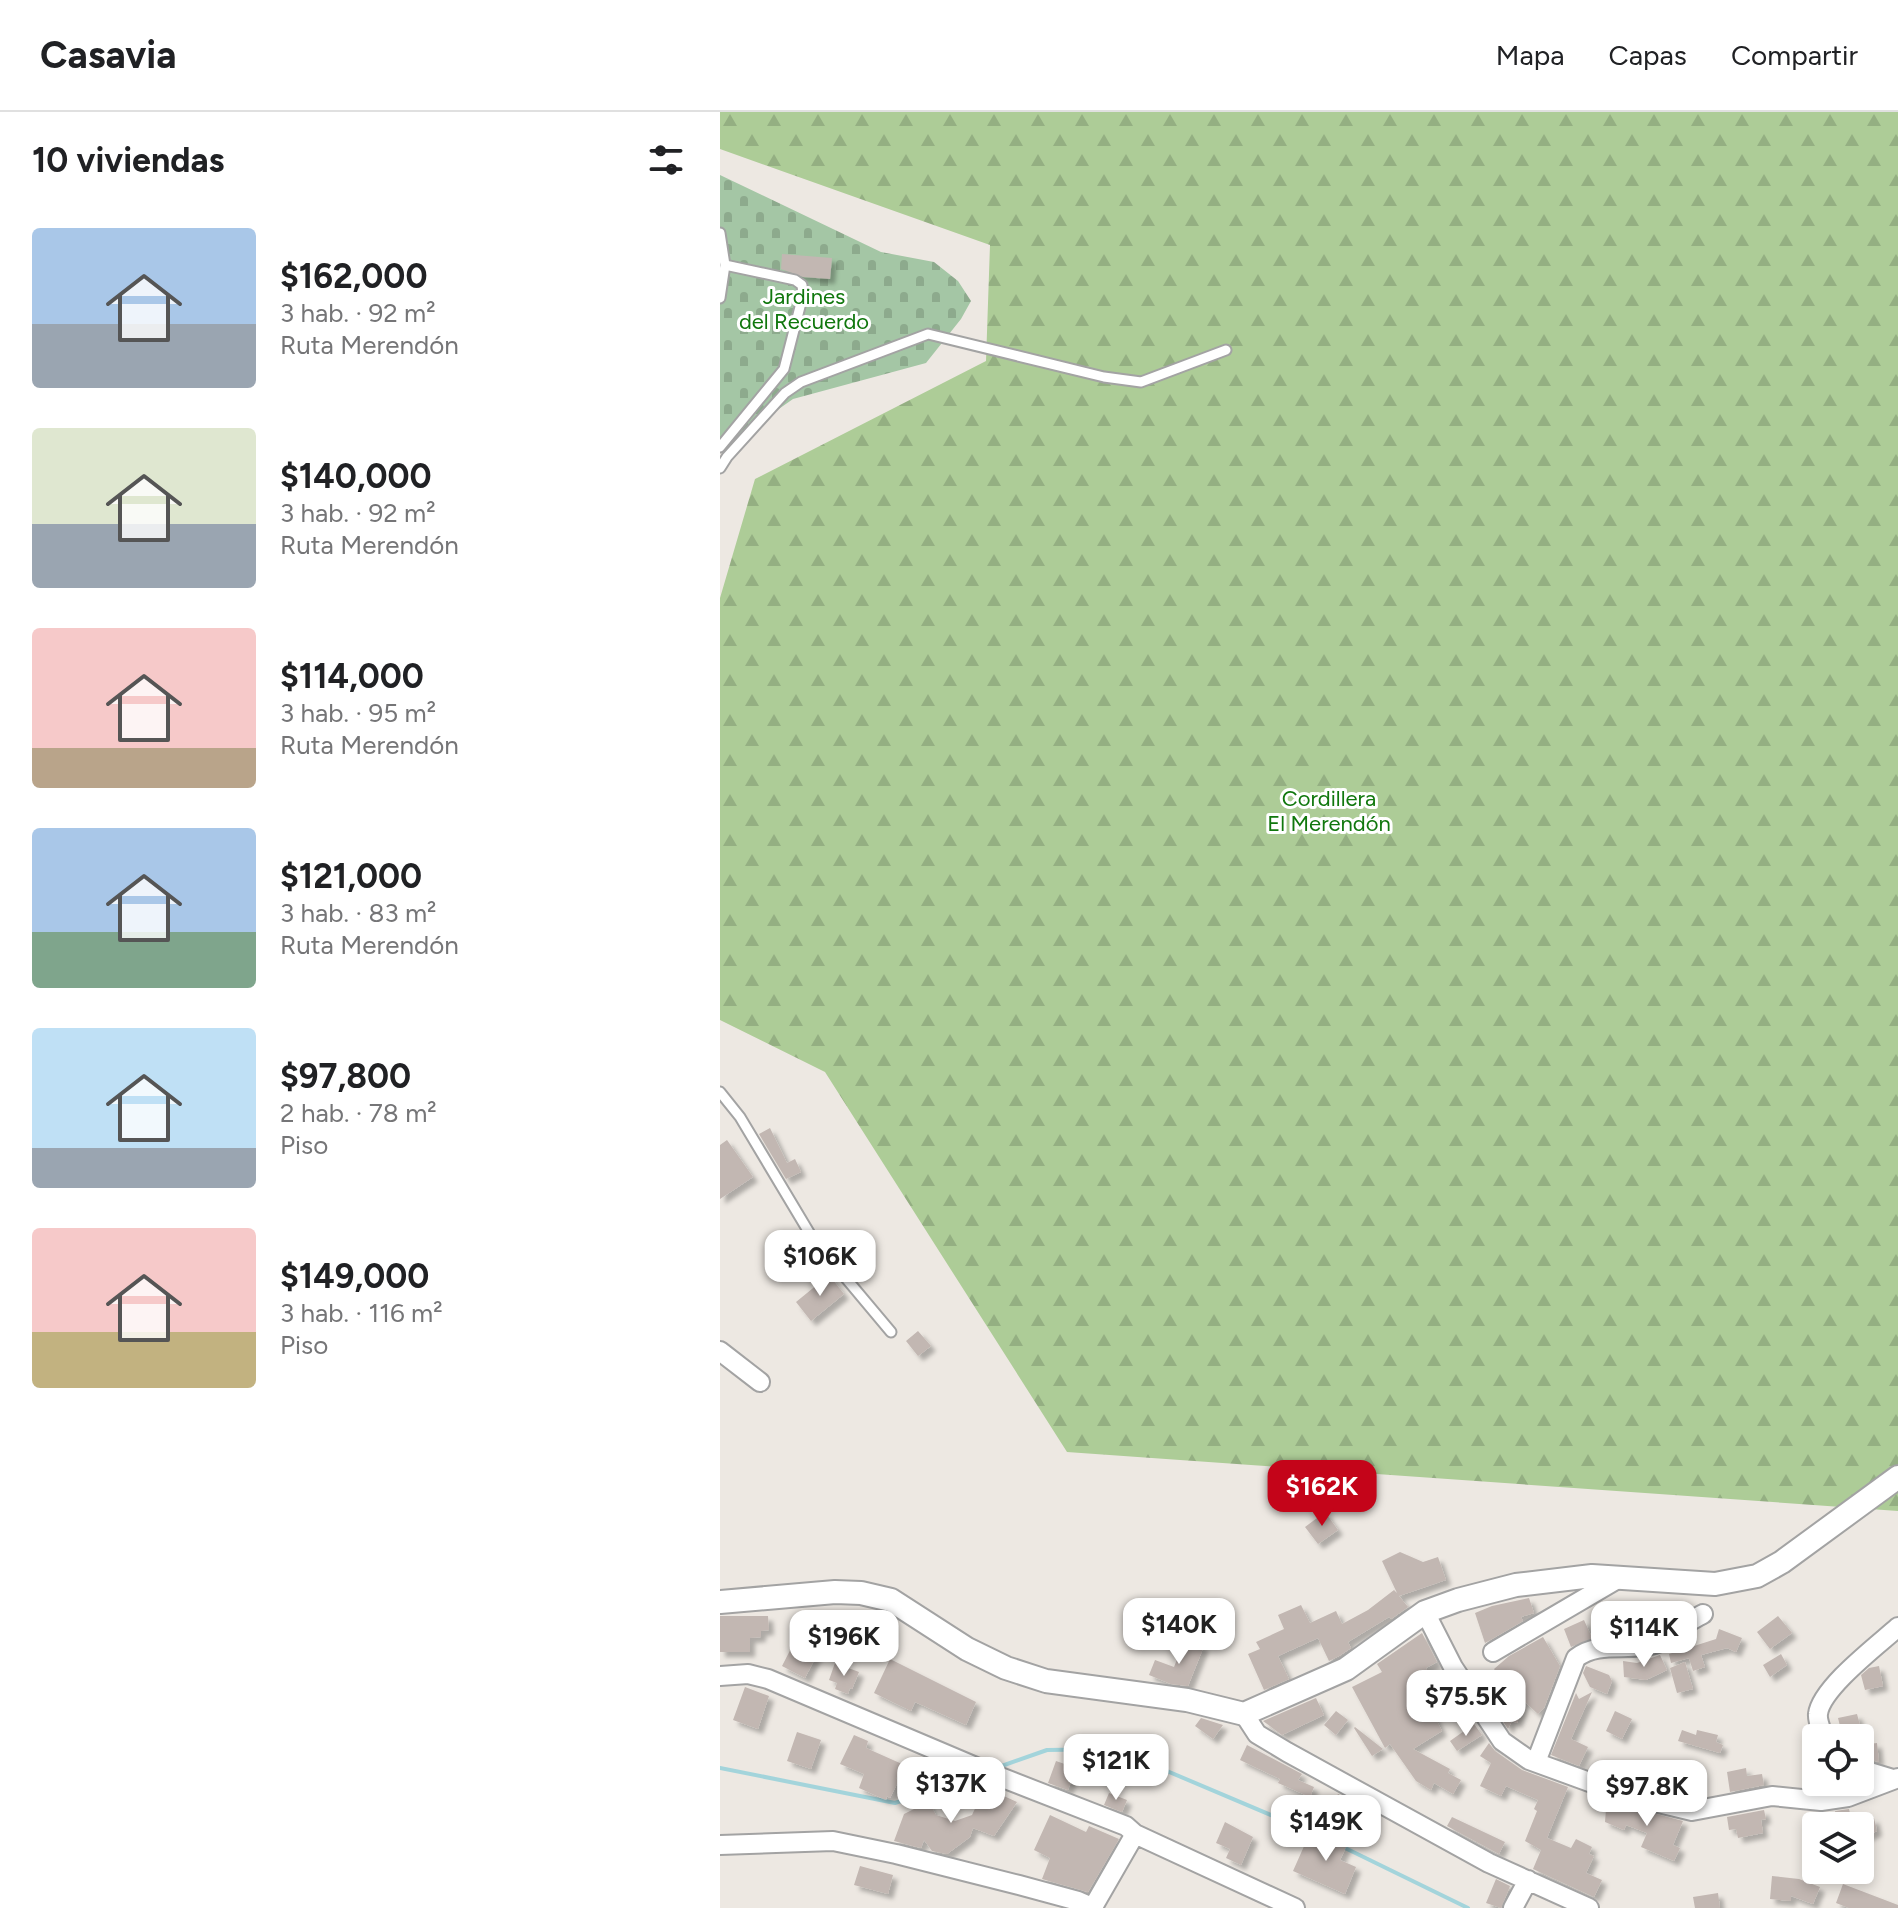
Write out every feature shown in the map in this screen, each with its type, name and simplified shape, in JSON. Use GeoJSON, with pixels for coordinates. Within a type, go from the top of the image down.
{"type":"FeatureCollection","features":[{"type":"Feature","properties":{"kind":"street"},"geometry":{"type":"LineString","coordinates":[[720,1351],[760,1382]]}},
{"type":"Feature","properties":{"kind":"street"},"geometry":{"type":"LineString","coordinates":[[720,1602],[835,1592],[861,1593],[891,1600],[967,1649],[1006,1668],[1046,1681],[1187,1700],[1244,1714],[1346,1669],[1425,1612],[1458,1600],[1516,1585],[1592,1576],[1715,1584],[1757,1576],[1782,1562],[1898,1477]]}},
{"type":"Feature","properties":{"kind":"street"},"geometry":{"type":"LineString","coordinates":[[1493,1652],[1621,1577]]}},
{"type":"Feature","properties":{"kind":"street"},"geometry":{"type":"LineString","coordinates":[[1425,1612],[1453,1667],[1502,1741],[1536,1762],[1625,1795],[1692,1811],[1772,1796],[1821,1801],[1848,1797],[1895,1778]]}},
{"type":"Feature","properties":{"kind":"street"},"geometry":{"type":"LineString","coordinates":[[1536,1762],[1576,1658],[1596,1647],[1638,1649],[1660,1643],[1703,1614]]}},
{"type":"Feature","properties":{"kind":"street"},"geometry":{"type":"LineString","coordinates":[[1820,1724],[1817,1716],[1823,1699],[1850,1669],[1898,1627]]}},
{"type":"Feature","properties":{"kind":"street"},"geometry":{"type":"LineString","coordinates":[[720,1676],[748,1674],[768,1679],[962,1762],[1126,1826],[1135,1834],[1295,1908]]}},
{"type":"Feature","properties":{"kind":"street"},"geometry":{"type":"LineString","coordinates":[[1244,1714],[1257,1734],[1287,1752],[1450,1843],[1589,1908]]}},
{"type":"Feature","properties":{"kind":"street"},"geometry":{"type":"LineString","coordinates":[[1874,1773],[1895,1778]]}},
{"type":"Feature","properties":{"kind":"street"},"geometry":{"type":"LineString","coordinates":[[720,1845],[833,1841],[1004,1881],[1094,1908],[1135,1834]]}},
{"type":"Feature","properties":{"kind":"street"},"geometry":{"type":"LineString","coordinates":[[1513,1908],[1528,1880]]}},
{"type":"Feature","properties":{"kind":"lane"},"geometry":{"type":"LineString","coordinates":[[720,233],[725,265],[720,298]]}},
{"type":"Feature","properties":{"kind":"lane"},"geometry":{"type":"LineString","coordinates":[[720,447],[784,369],[803,295],[802,285],[795,280],[725,265]]}},
{"type":"Feature","properties":{"kind":"lane"},"geometry":{"type":"LineString","coordinates":[[720,468],[785,393],[801,382],[928,334],[1104,377],[1141,382],[1226,350]]}},
{"type":"Feature","properties":{"kind":"lane"},"geometry":{"type":"LineString","coordinates":[[720,1092],[740,1117],[813,1239],[891,1332]]}},
{"type":"Feature","properties":{"kind":"green space","name":"Cordillera El Merendón"},"geometry":{"type":"Polygon","coordinates":[[[720,112],[1898,112],[1898,1511],[1067,1452],[825,1072],[720,1020],[720,598],[755,479],[986,361],[990,245],[720,149],[720,112]]]}},
{"type":"Feature","properties":{"kind":"green space","name":"Jardines del Recuerdo"},"geometry":{"type":"Polygon","coordinates":[[[720,175],[881,252],[934,262],[958,281],[971,301],[961,319],[926,363],[793,399],[720,450],[720,175]]]}},
{"type":"Feature","properties":{"kind":"building"},"geometry":{"type":"Polygon","coordinates":[[[782,254],[832,258],[830,279],[803,277],[781,269],[782,254]]]}},
{"type":"Feature","properties":{"kind":"building"},"geometry":{"type":"Polygon","coordinates":[[[770,1128],[787,1163],[795,1159],[801,1172],[786,1179],[759,1134],[770,1128]]]}},
{"type":"Feature","properties":{"kind":"building"},"geometry":{"type":"Polygon","coordinates":[[[727,1140],[753,1177],[720,1199],[720,1145],[727,1140]]]}},
{"type":"Feature","properties":{"kind":"building"},"geometry":{"type":"Polygon","coordinates":[[[829,1275],[844,1294],[811,1321],[796,1302],[829,1275]]]}},
{"type":"Feature","properties":{"kind":"building"},"geometry":{"type":"Polygon","coordinates":[[[918,1331],[931,1346],[918,1356],[906,1341],[918,1331]]]}},
{"type":"Feature","properties":{"kind":"building"},"geometry":{"type":"Polygon","coordinates":[[[1325,1512],[1338,1530],[1318,1544],[1305,1527],[1325,1512]]]}},
{"type":"Feature","properties":{"kind":"building"},"geometry":{"type":"Polygon","coordinates":[[[1400,1552],[1423,1562],[1438,1557],[1446,1580],[1399,1596],[1408,1607],[1348,1642],[1351,1648],[1329,1661],[1318,1638],[1278,1656],[1289,1679],[1264,1690],[1248,1654],[1260,1649],[1256,1642],[1284,1629],[1278,1615],[1301,1605],[1310,1623],[1336,1611],[1342,1624],[1368,1610],[1394,1590],[1397,1593],[1382,1561],[1400,1552]]]}},
{"type":"Feature","properties":{"kind":"building"},"geometry":{"type":"Polygon","coordinates":[[[1529,1598],[1534,1613],[1521,1617],[1523,1621],[1485,1643],[1475,1613],[1529,1598]]]}},
{"type":"Feature","properties":{"kind":"building"},"geometry":{"type":"Polygon","coordinates":[[[1668,1602],[1679,1614],[1663,1626],[1653,1615],[1668,1602]]]}},
{"type":"Feature","properties":{"kind":"building"},"geometry":{"type":"Polygon","coordinates":[[[720,1616],[768,1616],[769,1630],[761,1631],[761,1637],[750,1638],[750,1652],[720,1652],[720,1616]]]}},
{"type":"Feature","properties":{"kind":"building"},"geometry":{"type":"Polygon","coordinates":[[[1633,1616],[1639,1635],[1613,1635],[1609,1623],[1633,1616]]]}},
{"type":"Feature","properties":{"kind":"building"},"geometry":{"type":"Polygon","coordinates":[[[1778,1616],[1792,1633],[1770,1649],[1757,1632],[1778,1616]]]}},
{"type":"Feature","properties":{"kind":"building"},"geometry":{"type":"Polygon","coordinates":[[[1584,1620],[1592,1638],[1571,1647],[1564,1629],[1584,1620]]]}},
{"type":"Feature","properties":{"kind":"building"},"geometry":{"type":"Polygon","coordinates":[[[801,1629],[824,1641],[805,1678],[782,1666],[801,1629]]]}},
{"type":"Feature","properties":{"kind":"building"},"geometry":{"type":"Polygon","coordinates":[[[1719,1629],[1742,1638],[1736,1652],[1727,1648],[1701,1655],[1705,1667],[1693,1671],[1689,1658],[1671,1663],[1669,1654],[1716,1639],[1719,1629]]]}},
{"type":"Feature","properties":{"kind":"building"},"geometry":{"type":"Polygon","coordinates":[[[1422,1633],[1437,1662],[1426,1668],[1437,1689],[1449,1683],[1459,1699],[1433,1713],[1442,1731],[1413,1749],[1450,1769],[1448,1773],[1461,1780],[1453,1794],[1434,1783],[1431,1790],[1416,1781],[1390,1744],[1385,1748],[1352,1687],[1382,1672],[1377,1664],[1422,1633]]]}},
{"type":"Feature","properties":{"kind":"building"},"geometry":{"type":"Polygon","coordinates":[[[1543,1637],[1560,1666],[1544,1708],[1538,1714],[1524,1701],[1517,1723],[1512,1721],[1508,1729],[1479,1685],[1496,1672],[1494,1669],[1509,1656],[1543,1637]]]}},
{"type":"Feature","properties":{"kind":"building"},"geometry":{"type":"Polygon","coordinates":[[[1185,1639],[1204,1646],[1188,1686],[1171,1684],[1149,1675],[1155,1660],[1174,1667],[1185,1639]]]}},
{"type":"Feature","properties":{"kind":"building"},"geometry":{"type":"Polygon","coordinates":[[[1781,1654],[1787,1665],[1770,1677],[1763,1665],[1781,1654]]]}},
{"type":"Feature","properties":{"kind":"building"},"geometry":{"type":"Polygon","coordinates":[[[1660,1655],[1667,1670],[1646,1680],[1624,1677],[1623,1661],[1637,1663],[1660,1655]]]}},
{"type":"Feature","properties":{"kind":"building"},"geometry":{"type":"Polygon","coordinates":[[[890,1659],[976,1702],[966,1725],[915,1702],[911,1711],[874,1693],[890,1659]]]}},
{"type":"Feature","properties":{"kind":"building"},"geometry":{"type":"Polygon","coordinates":[[[1685,1662],[1693,1689],[1677,1693],[1670,1668],[1685,1662]]]}},
{"type":"Feature","properties":{"kind":"building"},"geometry":{"type":"Polygon","coordinates":[[[835,1663],[859,1672],[848,1694],[835,1689],[837,1683],[829,1680],[835,1663]]]}},
{"type":"Feature","properties":{"kind":"building"},"geometry":{"type":"Polygon","coordinates":[[[1586,1666],[1609,1675],[1612,1681],[1607,1694],[1590,1687],[1583,1673],[1586,1666]]]}},
{"type":"Feature","properties":{"kind":"building"},"geometry":{"type":"Polygon","coordinates":[[[1879,1666],[1883,1686],[1865,1690],[1861,1675],[1869,1668],[1879,1666]]]}},
{"type":"Feature","properties":{"kind":"building"},"geometry":{"type":"Polygon","coordinates":[[[745,1687],[769,1696],[758,1729],[733,1720],[745,1687]]]}},
{"type":"Feature","properties":{"kind":"building"},"geometry":{"type":"Polygon","coordinates":[[[1592,1692],[1571,1739],[1588,1747],[1579,1766],[1551,1755],[1576,1693],[1579,1699],[1592,1692]]]}},
{"type":"Feature","properties":{"kind":"building"},"geometry":{"type":"Polygon","coordinates":[[[1316,1698],[1324,1715],[1282,1735],[1263,1721],[1316,1698]]]}},
{"type":"Feature","properties":{"kind":"building"},"geometry":{"type":"Polygon","coordinates":[[[1336,1711],[1348,1720],[1336,1735],[1324,1725],[1336,1711]]]}},
{"type":"Feature","properties":{"kind":"building"},"geometry":{"type":"Polygon","coordinates":[[[1615,1711],[1632,1719],[1622,1739],[1606,1731],[1615,1711]]]}},
{"type":"Feature","properties":{"kind":"building"},"geometry":{"type":"Polygon","coordinates":[[[1857,1714],[1860,1724],[1840,1724],[1838,1718],[1857,1714]]]}},
{"type":"Feature","properties":{"kind":"building"},"geometry":{"type":"Polygon","coordinates":[[[1201,1718],[1223,1725],[1213,1739],[1195,1726],[1201,1718]]]}},
{"type":"Feature","properties":{"kind":"building"},"geometry":{"type":"Polygon","coordinates":[[[1474,1724],[1482,1735],[1457,1751],[1450,1741],[1474,1724]]]}},
{"type":"Feature","properties":{"kind":"building"},"geometry":{"type":"Polygon","coordinates":[[[1355,1727],[1383,1749],[1372,1756],[1355,1727]]]}},
{"type":"Feature","properties":{"kind":"building"},"geometry":{"type":"Polygon","coordinates":[[[1682,1730],[1696,1735],[1697,1730],[1718,1735],[1716,1742],[1723,1745],[1720,1753],[1678,1741],[1682,1730]]]}},
{"type":"Feature","properties":{"kind":"building"},"geometry":{"type":"Polygon","coordinates":[[[797,1732],[821,1740],[811,1769],[787,1761],[797,1732]]]}},
{"type":"Feature","properties":{"kind":"building"},"geometry":{"type":"Polygon","coordinates":[[[854,1735],[868,1741],[866,1748],[902,1764],[896,1779],[899,1780],[890,1798],[887,1796],[886,1800],[859,1788],[864,1774],[840,1764],[854,1735]]]}},
{"type":"Feature","properties":{"kind":"building"},"geometry":{"type":"Polygon","coordinates":[[[1489,1743],[1522,1770],[1568,1787],[1547,1838],[1571,1848],[1576,1839],[1592,1847],[1589,1854],[1594,1856],[1586,1873],[1602,1880],[1594,1897],[1533,1869],[1541,1850],[1525,1841],[1538,1800],[1506,1786],[1501,1796],[1480,1786],[1491,1763],[1480,1756],[1489,1743]]]}},
{"type":"Feature","properties":{"kind":"building"},"geometry":{"type":"Polygon","coordinates":[[[1874,1743],[1877,1743],[1879,1762],[1874,1761],[1874,1743]]]}},
{"type":"Feature","properties":{"kind":"building"},"geometry":{"type":"Polygon","coordinates":[[[1247,1745],[1302,1774],[1298,1780],[1314,1787],[1310,1797],[1278,1783],[1280,1779],[1240,1760],[1247,1745]]]}},
{"type":"Feature","properties":{"kind":"building"},"geometry":{"type":"Polygon","coordinates":[[[1056,1761],[1076,1768],[1068,1790],[1048,1783],[1056,1761]]]}},
{"type":"Feature","properties":{"kind":"building"},"geometry":{"type":"Polygon","coordinates":[[[1746,1768],[1747,1776],[1762,1774],[1764,1785],[1730,1792],[1727,1772],[1746,1768]]]}},
{"type":"Feature","properties":{"kind":"building"},"geometry":{"type":"Polygon","coordinates":[[[995,1792],[1017,1802],[994,1836],[973,1828],[970,1837],[947,1854],[932,1851],[924,1840],[921,1848],[894,1841],[904,1814],[914,1809],[917,1801],[928,1801],[936,1815],[955,1821],[972,1815],[979,1800],[989,1805],[995,1792]]]}},
{"type":"Feature","properties":{"kind":"building"},"geometry":{"type":"Polygon","coordinates":[[[1109,1793],[1127,1800],[1122,1812],[1104,1805],[1109,1793]]]}},
{"type":"Feature","properties":{"kind":"building"},"geometry":{"type":"Polygon","coordinates":[[[1338,1794],[1373,1813],[1368,1824],[1346,1813],[1350,1805],[1336,1798],[1338,1794]]]}},
{"type":"Feature","properties":{"kind":"building"},"geometry":{"type":"Polygon","coordinates":[[[1604,1800],[1683,1821],[1673,1845],[1680,1848],[1674,1861],[1641,1847],[1647,1833],[1626,1825],[1624,1830],[1605,1822],[1604,1800]]]}},
{"type":"Feature","properties":{"kind":"building"},"geometry":{"type":"Polygon","coordinates":[[[1764,1810],[1766,1819],[1761,1820],[1763,1833],[1738,1838],[1736,1829],[1729,1830],[1727,1817],[1764,1810]]]}},
{"type":"Feature","properties":{"kind":"building"},"geometry":{"type":"Polygon","coordinates":[[[1050,1815],[1086,1832],[1089,1826],[1119,1839],[1088,1892],[1042,1879],[1050,1858],[1034,1850],[1050,1815]]]}},
{"type":"Feature","properties":{"kind":"building"},"geometry":{"type":"Polygon","coordinates":[[[1452,1817],[1505,1842],[1499,1854],[1447,1826],[1452,1817]]]}},
{"type":"Feature","properties":{"kind":"building"},"geometry":{"type":"Polygon","coordinates":[[[1225,1822],[1253,1837],[1241,1865],[1226,1858],[1230,1849],[1216,1843],[1225,1822]]]}},
{"type":"Feature","properties":{"kind":"building"},"geometry":{"type":"Polygon","coordinates":[[[1317,1832],[1347,1845],[1340,1860],[1356,1867],[1345,1894],[1293,1871],[1305,1844],[1311,1847],[1317,1832]]]}},
{"type":"Feature","properties":{"kind":"building"},"geometry":{"type":"Polygon","coordinates":[[[860,1866],[893,1875],[888,1894],[854,1885],[860,1866]]]}},
{"type":"Feature","properties":{"kind":"building"},"geometry":{"type":"Polygon","coordinates":[[[1772,1876],[1799,1879],[1802,1884],[1820,1887],[1813,1904],[1791,1896],[1791,1901],[1770,1899],[1772,1876]]]}},
{"type":"Feature","properties":{"kind":"building"},"geometry":{"type":"Polygon","coordinates":[[[1496,1879],[1510,1886],[1501,1908],[1486,1903],[1496,1879]]]}},
{"type":"Feature","properties":{"kind":"building"},"geometry":{"type":"Polygon","coordinates":[[[1843,1884],[1898,1905],[1898,1908],[1849,1908],[1836,1903],[1843,1884]]]}},
{"type":"Feature","properties":{"kind":"building"},"geometry":{"type":"Polygon","coordinates":[[[1718,1893],[1720,1908],[1695,1908],[1693,1897],[1718,1893]]]}},
{"type":"Feature","properties":{"kind":"waterway"},"geometry":{"type":"LineString","coordinates":[[996,1768],[1047,1750],[1115,1749],[1318,1835]]}},
{"type":"Feature","properties":{"kind":"waterway"},"geometry":{"type":"LineString","coordinates":[[720,1768],[895,1803],[976,1775]]}},
{"type":"Feature","properties":{"kind":"waterway"},"geometry":{"type":"LineString","coordinates":[[1341,1846],[1468,1908]]}}]}
